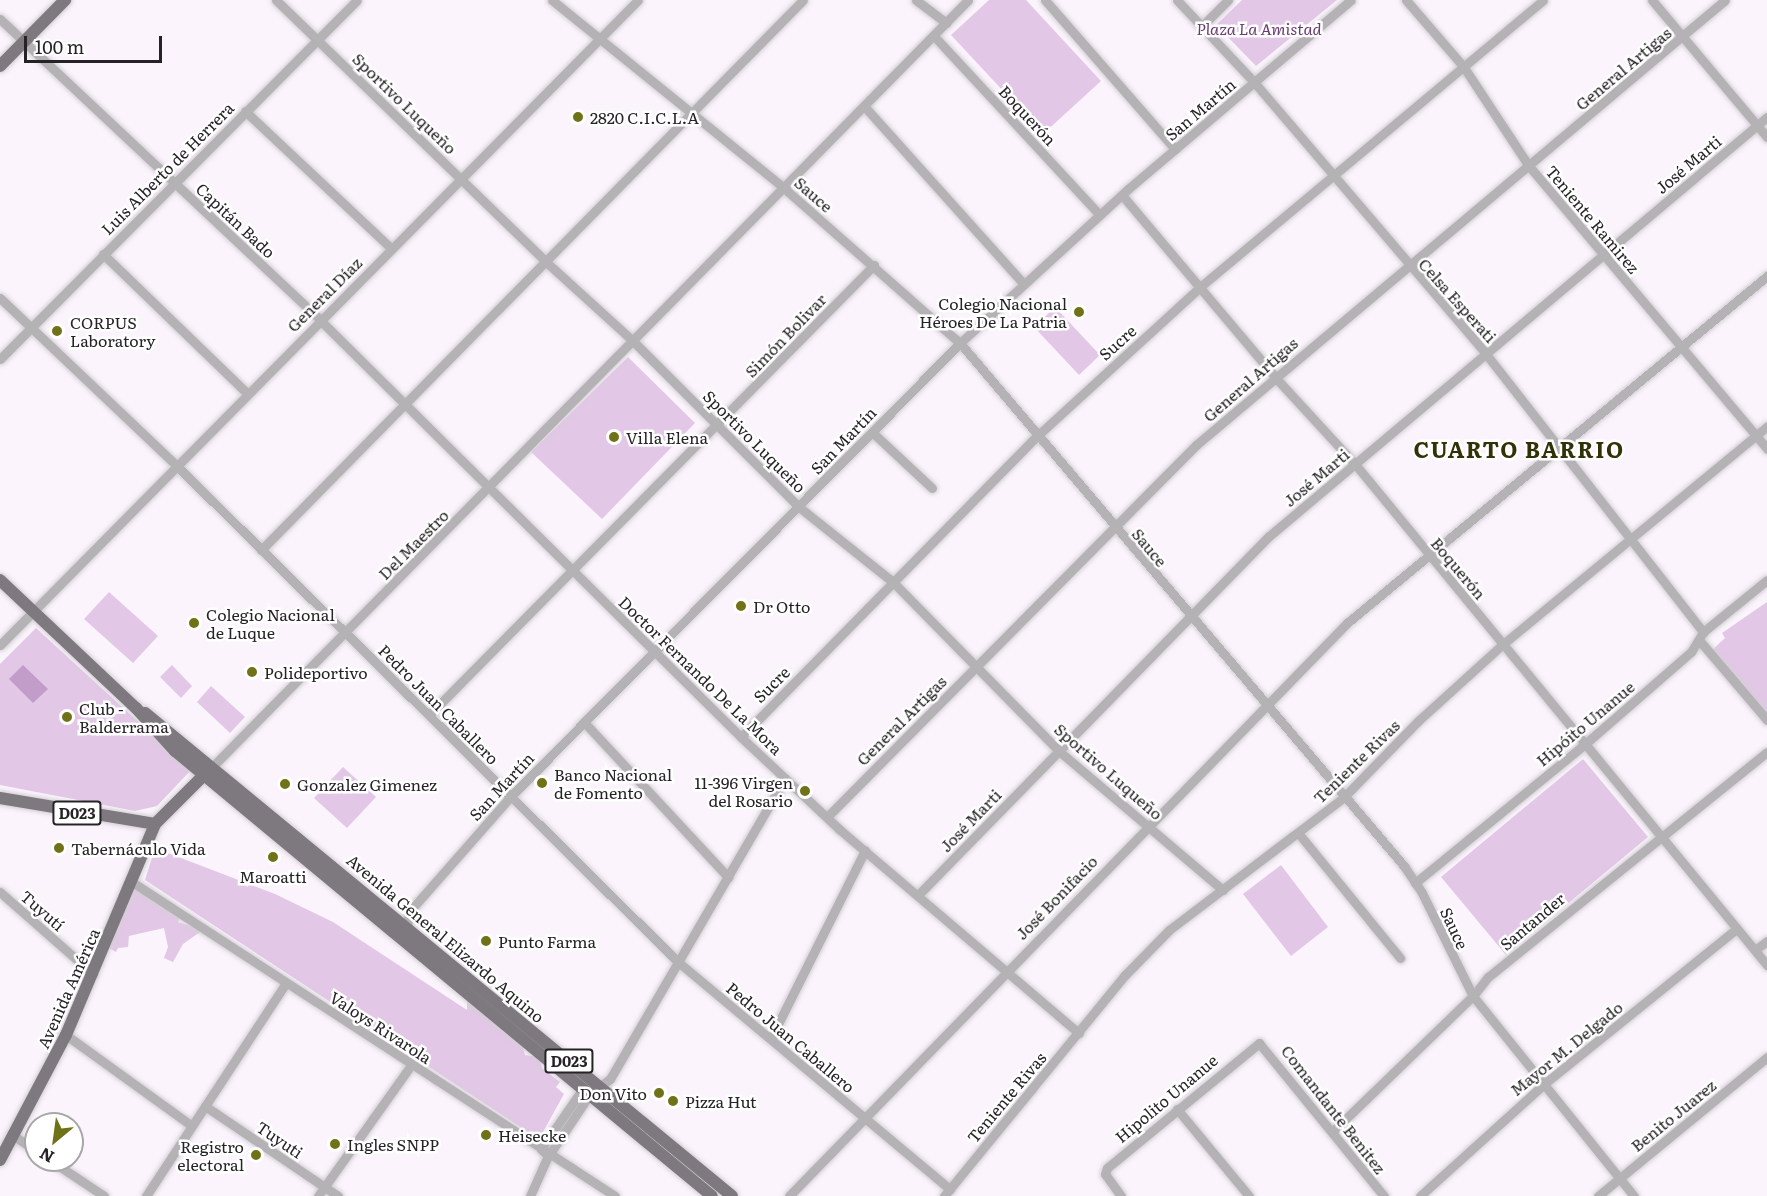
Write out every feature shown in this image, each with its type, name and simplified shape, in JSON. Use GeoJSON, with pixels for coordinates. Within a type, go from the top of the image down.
{"type":"FeatureCollection","features":[{"type":"Feature","properties":{"kind":"main road"},"geometry":{"type":"LineString","coordinates":[[0,66],[65,0]]}},
{"type":"Feature","properties":{"kind":"main road","name":"Avenida General Elizardo Aquino"},"geometry":{"type":"LineString","coordinates":[[0,580],[136,708],[208,771],[406,942],[712,1196]]}},
{"type":"Feature","properties":{"kind":"main road"},"geometry":{"type":"LineString","coordinates":[[155,824],[208,771]]}},
{"type":"Feature","properties":{"kind":"main road","name":"Avenida General Elizardo Aquino"},"geometry":{"type":"LineString","coordinates":[[208,771],[406,927],[732,1196]]}},
{"type":"Feature","properties":{"kind":"main road","name":"D023"},"geometry":{"type":"LineString","coordinates":[[0,798],[155,824]]}},
{"type":"Feature","properties":{"kind":"main road","name":"Avenida América"},"geometry":{"type":"LineString","coordinates":[[0,1160],[66,1035],[155,824]]}},
{"type":"Feature","properties":{"kind":"street","name":"Sportivo Luqueño"},"geometry":{"type":"LineString","coordinates":[[276,0],[544,260],[633,341],[799,507],[893,582],[1059,751],[1148,824],[1223,890]]}},
{"type":"Feature","properties":{"kind":"street","name":"Luis Alberto de Herrera"},"geometry":{"type":"LineString","coordinates":[[0,359],[357,0]]}},
{"type":"Feature","properties":{"kind":"street","name":"Sauce"},"geometry":{"type":"LineString","coordinates":[[552,0],[784,188],[960,343],[1416,884],[1473,996],[1634,1196]]}},
{"type":"Feature","properties":{"kind":"street","name":"General Díaz"},"geometry":{"type":"LineString","coordinates":[[0,645],[638,0]]}},
{"type":"Feature","properties":{"kind":"street"},"geometry":{"type":"LineString","coordinates":[[261,550],[544,260],[803,0]]}},
{"type":"Feature","properties":{"kind":"street"},"geometry":{"type":"LineString","coordinates":[[916,0],[946,23]]}},
{"type":"Feature","properties":{"kind":"street","name":"Del Maestro"},"geometry":{"type":"LineString","coordinates":[[208,771],[968,0]]}},
{"type":"Feature","properties":{"kind":"street"},"geometry":{"type":"LineString","coordinates":[[1045,0],[1175,149]]}},
{"type":"Feature","properties":{"kind":"street","name":"Celsa Esperati"},"geometry":{"type":"LineString","coordinates":[[1177,0],[1254,82],[1330,175],[1486,354],[1767,720]]}},
{"type":"Feature","properties":{"kind":"street"},"geometry":{"type":"LineString","coordinates":[[1202,26],[1228,0]]}},
{"type":"Feature","properties":{"kind":"street","name":"San Martín"},"geometry":{"type":"LineString","coordinates":[[406,942],[409,912],[510,797],[960,343],[1122,195],[1351,0]]}},
{"type":"Feature","properties":{"kind":"street","name":"Teniente Ramirez"},"geometry":{"type":"LineString","coordinates":[[1406,0],[1462,66],[1529,166],[1767,449]]}},
{"type":"Feature","properties":{"kind":"street","name":"Sucre"},"geometry":{"type":"LineString","coordinates":[[741,736],[1037,436],[1200,287],[1330,175],[1543,0]]}},
{"type":"Feature","properties":{"kind":"street"},"geometry":{"type":"LineString","coordinates":[[1652,0],[1767,137]]}},
{"type":"Feature","properties":{"kind":"street","name":"General Artigas"},"geometry":{"type":"LineString","coordinates":[[827,817],[1113,526],[1196,445],[1407,264],[1529,166],[1725,0]]}},
{"type":"Feature","properties":{"kind":"street","name":"Capitán Bado"},"geometry":{"type":"LineString","coordinates":[[0,20],[320,320]]}},
{"type":"Feature","properties":{"kind":"street","name":"Boquerón"},"geometry":{"type":"LineString","coordinates":[[932,38],[1100,215]]}},
{"type":"Feature","properties":{"kind":"street"},"geometry":{"type":"LineString","coordinates":[[865,106],[1024,284]]}},
{"type":"Feature","properties":{"kind":"street"},"geometry":{"type":"LineString","coordinates":[[245,111],[391,248]]}},
{"type":"Feature","properties":{"kind":"street","name":"José Marti"},"geometry":{"type":"LineString","coordinates":[[918,895],[1268,537],[1767,117]]}},
{"type":"Feature","properties":{"kind":"street","name":"Boquerón"},"geometry":{"type":"LineString","coordinates":[[1122,195],[1275,377],[1354,465],[1767,965]]}},
{"type":"Feature","properties":{"kind":"street"},"geometry":{"type":"LineString","coordinates":[[103,254],[247,393]]}},
{"type":"Feature","properties":{"kind":"street","name":"Simón Bolivar"},"geometry":{"type":"LineString","coordinates":[[429,715],[718,425],[873,265]]}},
{"type":"Feature","properties":{"kind":"street","name":"José Bonifacio"},"geometry":{"type":"LineString","coordinates":[[789,1196],[1005,970],[1347,623],[1557,447],[1767,276]]}},
{"type":"Feature","properties":{"kind":"street","name":"Pedro Juan Caballero"},"geometry":{"type":"LineString","coordinates":[[0,298],[176,465],[677,962],[771,1038],[947,1192]]}},
{"type":"Feature","properties":{"kind":"street","name":"Doctor Fernando De La Mora"},"geometry":{"type":"LineString","coordinates":[[320,320],[785,778],[865,850],[1079,1033]]}},
{"type":"Feature","properties":{"kind":"street","name":"Teniente Rivas"},"geometry":{"type":"LineString","coordinates":[[947,1192],[1079,1033],[1169,930],[1299,834],[1344,797],[1418,721],[1503,644],[1767,426]]}},
{"type":"Feature","properties":{"kind":"street"},"geometry":{"type":"LineString","coordinates":[[872,432],[932,488]]}},
{"type":"Feature","properties":{"kind":"street","name":"Hipóito Unanue"},"geometry":{"type":"LineString","coordinates":[[1416,884],[1585,744],[1691,652],[1701,636],[1767,580]]}},
{"type":"Feature","properties":{"kind":"street"},"geometry":{"type":"LineString","coordinates":[[584,722],[728,877]]}},
{"type":"Feature","properties":{"kind":"street","name":"Santander"},"geometry":{"type":"LineString","coordinates":[[1332,1132],[1473,996],[1488,977],[1659,836],[1767,752]]}},
{"type":"Feature","properties":{"kind":"street"},"geometry":{"type":"LineString","coordinates":[[530,1196],[546,1153],[585,1090],[602,1088],[785,778]]}},
{"type":"Feature","properties":{"kind":"street"},"geometry":{"type":"LineString","coordinates":[[1299,834],[1400,958]]}},
{"type":"Feature","properties":{"kind":"street"},"geometry":{"type":"LineString","coordinates":[[771,1038],[865,850]]}},
{"type":"Feature","properties":{"kind":"street","name":"Valoys Rivarola"},"geometry":{"type":"LineString","coordinates":[[132,882],[615,1196]]}},
{"type":"Feature","properties":{"kind":"street","name":"Tuyutí"},"geometry":{"type":"LineString","coordinates":[[0,892],[93,974]]}},
{"type":"Feature","properties":{"kind":"street","name":"Mayor M. Delgado"},"geometry":{"type":"LineString","coordinates":[[1420,1196],[1544,1084],[1736,928]]}},
{"type":"Feature","properties":{"kind":"street"},"geometry":{"type":"LineString","coordinates":[[1755,950],[1767,941]]}},
{"type":"Feature","properties":{"kind":"street"},"geometry":{"type":"LineString","coordinates":[[146,1196],[286,983]]}},
{"type":"Feature","properties":{"kind":"street"},"geometry":{"type":"LineString","coordinates":[[66,1035],[191,1125]]}},
{"type":"Feature","properties":{"kind":"street","name":"Comandante Benitez"},"geometry":{"type":"LineString","coordinates":[[1259,1043],[1384,1196]]}},
{"type":"Feature","properties":{"kind":"street","name":"Hipolito Unanue"},"geometry":{"type":"LineString","coordinates":[[1121,1196],[1105,1174],[1107,1168],[1259,1043]]}},
{"type":"Feature","properties":{"kind":"street","name":"Benito Juarez"},"geometry":{"type":"LineString","coordinates":[[1598,1196],[1767,1058]]}},
{"type":"Feature","properties":{"kind":"street"},"geometry":{"type":"LineString","coordinates":[[318,1196],[411,1065]]}},
{"type":"Feature","properties":{"kind":"street","name":"Tuyuti"},"geometry":{"type":"LineString","coordinates":[[205,1106],[338,1196]]}},
{"type":"Feature","properties":{"kind":"street"},"geometry":{"type":"LineString","coordinates":[[1177,1109],[1249,1196]]}},
{"type":"Feature","properties":{"kind":"street"},"geometry":{"type":"LineString","coordinates":[[8,1141],[24,1147]]}},
{"type":"Feature","properties":{"kind":"street"},"geometry":{"type":"LineString","coordinates":[[68,1172],[104,1196]]}},
{"type":"Feature","properties":{"kind":"green space"},"geometry":{"type":"Polygon","coordinates":[[[989,0],[1026,0],[1101,81],[1043,134],[951,35],[989,0]]]}},
{"type":"Feature","properties":{"kind":"green space","name":"Plaza La Amistad"},"geometry":{"type":"Polygon","coordinates":[[[1242,0],[1337,0],[1256,66],[1216,25],[1242,0]]]}},
{"type":"Feature","properties":{"kind":"green space"},"geometry":{"type":"Polygon","coordinates":[[[1055,307],[1100,355],[1079,375],[1034,327],[1055,307]]]}},
{"type":"Feature","properties":{"kind":"green space","name":"Villa Elena"},"geometry":{"type":"Polygon","coordinates":[[[628,357],[695,423],[602,519],[531,452],[628,357]]]}},
{"type":"Feature","properties":{"kind":"green space"},"geometry":{"type":"Polygon","coordinates":[[[109,592],[158,636],[133,663],[84,619],[109,592]]]}},
{"type":"Feature","properties":{"kind":"green space"},"geometry":{"type":"Polygon","coordinates":[[[1767,602],[1767,716],[1710,652],[1725,638],[1722,633],[1767,602]]]}},
{"type":"Feature","properties":{"kind":"green space","name":"Club - Balderrama"},"geometry":{"type":"Polygon","coordinates":[[[36,628],[191,770],[157,806],[135,811],[0,785],[0,664],[36,628]]]}},
{"type":"Feature","properties":{"kind":"green space"},"geometry":{"type":"Polygon","coordinates":[[[172,665],[192,686],[181,698],[160,677],[172,665]]]}},
{"type":"Feature","properties":{"kind":"green space"},"geometry":{"type":"Polygon","coordinates":[[[211,686],[245,717],[230,733],[197,702],[211,686]]]}},
{"type":"Feature","properties":{"kind":"green space"},"geometry":{"type":"Polygon","coordinates":[[[1583,759],[1648,837],[1506,955],[1441,877],[1583,759]]]}},
{"type":"Feature","properties":{"kind":"green space"},"geometry":{"type":"Polygon","coordinates":[[[343,767],[376,797],[347,828],[314,798],[343,767]]]}},
{"type":"Feature","properties":{"kind":"green space"},"geometry":{"type":"Polygon","coordinates":[[[155,848],[275,894],[333,922],[467,1010],[467,1001],[471,1000],[504,1032],[521,1041],[525,1055],[539,1057],[542,1068],[560,1082],[556,1087],[564,1094],[543,1132],[537,1138],[145,880],[155,848]]]}},
{"type":"Feature","properties":{"kind":"green space"},"geometry":{"type":"Polygon","coordinates":[[[1281,865],[1328,927],[1291,956],[1243,894],[1281,865]]]}},
{"type":"Feature","properties":{"kind":"green space"},"geometry":{"type":"Polygon","coordinates":[[[136,889],[181,916],[178,922],[203,930],[183,944],[173,962],[164,958],[168,947],[164,928],[129,936],[128,947],[118,948],[116,952],[109,948],[132,890],[136,889]]]}},
{"type":"Feature","properties":{"kind":"shaded area"},"geometry":{"type":"Polygon","coordinates":[[[23,665],[48,689],[33,703],[9,679],[23,665]]]}},
{"type":"Feature","properties":{"kind":"place","name":"2820 C.I.C.L.A"},"geometry":{"type":"Point","coordinates":[578,117]}},
{"type":"Feature","properties":{"kind":"place","name":"Colegio Nacional Héroes De La Patria"},"geometry":{"type":"Point","coordinates":[1079,312]}},
{"type":"Feature","properties":{"kind":"place","name":"CORPUS Laboratory"},"geometry":{"type":"Point","coordinates":[57,331]}},
{"type":"Feature","properties":{"kind":"place","name":"Villa Elena"},"geometry":{"type":"Point","coordinates":[614,437]}},
{"type":"Feature","properties":{"kind":"place","name":"Dr Otto"},"geometry":{"type":"Point","coordinates":[741,606]}},
{"type":"Feature","properties":{"kind":"place","name":"Colegio Nacional de Luque"},"geometry":{"type":"Point","coordinates":[194,623]}},
{"type":"Feature","properties":{"kind":"place","name":"Polideportivo"},"geometry":{"type":"Point","coordinates":[252,672]}},
{"type":"Feature","properties":{"kind":"place","name":"Club - Balderrama"},"geometry":{"type":"Point","coordinates":[67,717]}},
{"type":"Feature","properties":{"kind":"place","name":"Banco Nacional de Fomento"},"geometry":{"type":"Point","coordinates":[542,783]}},
{"type":"Feature","properties":{"kind":"place","name":"Gonzalez Gimenez"},"geometry":{"type":"Point","coordinates":[285,784]}},
{"type":"Feature","properties":{"kind":"place","name":"11-396 Virgen del Rosario"},"geometry":{"type":"Point","coordinates":[805,791]}},
{"type":"Feature","properties":{"kind":"place","name":"Tabernáculo Vida"},"geometry":{"type":"Point","coordinates":[59,848]}},
{"type":"Feature","properties":{"kind":"place","name":"Maroatti"},"geometry":{"type":"Point","coordinates":[273,857]}},
{"type":"Feature","properties":{"kind":"place","name":"Punto Farma"},"geometry":{"type":"Point","coordinates":[486,941]}},
{"type":"Feature","properties":{"kind":"place","name":"Don Vito"},"geometry":{"type":"Point","coordinates":[659,1093]}},
{"type":"Feature","properties":{"kind":"place","name":"Pizza Hut"},"geometry":{"type":"Point","coordinates":[673,1101]}},
{"type":"Feature","properties":{"kind":"place","name":"Heisecke"},"geometry":{"type":"Point","coordinates":[486,1135]}},
{"type":"Feature","properties":{"kind":"place","name":"Ingles SNPP"},"geometry":{"type":"Point","coordinates":[335,1144]}},
{"type":"Feature","properties":{"kind":"place","name":"Registro electoral"},"geometry":{"type":"Point","coordinates":[256,1155]}},
{"type":"Feature","properties":{"kind":"district","name":"CUARTO BARRIO"},"geometry":{"type":"Point","coordinates":[1519,449]}}]}
